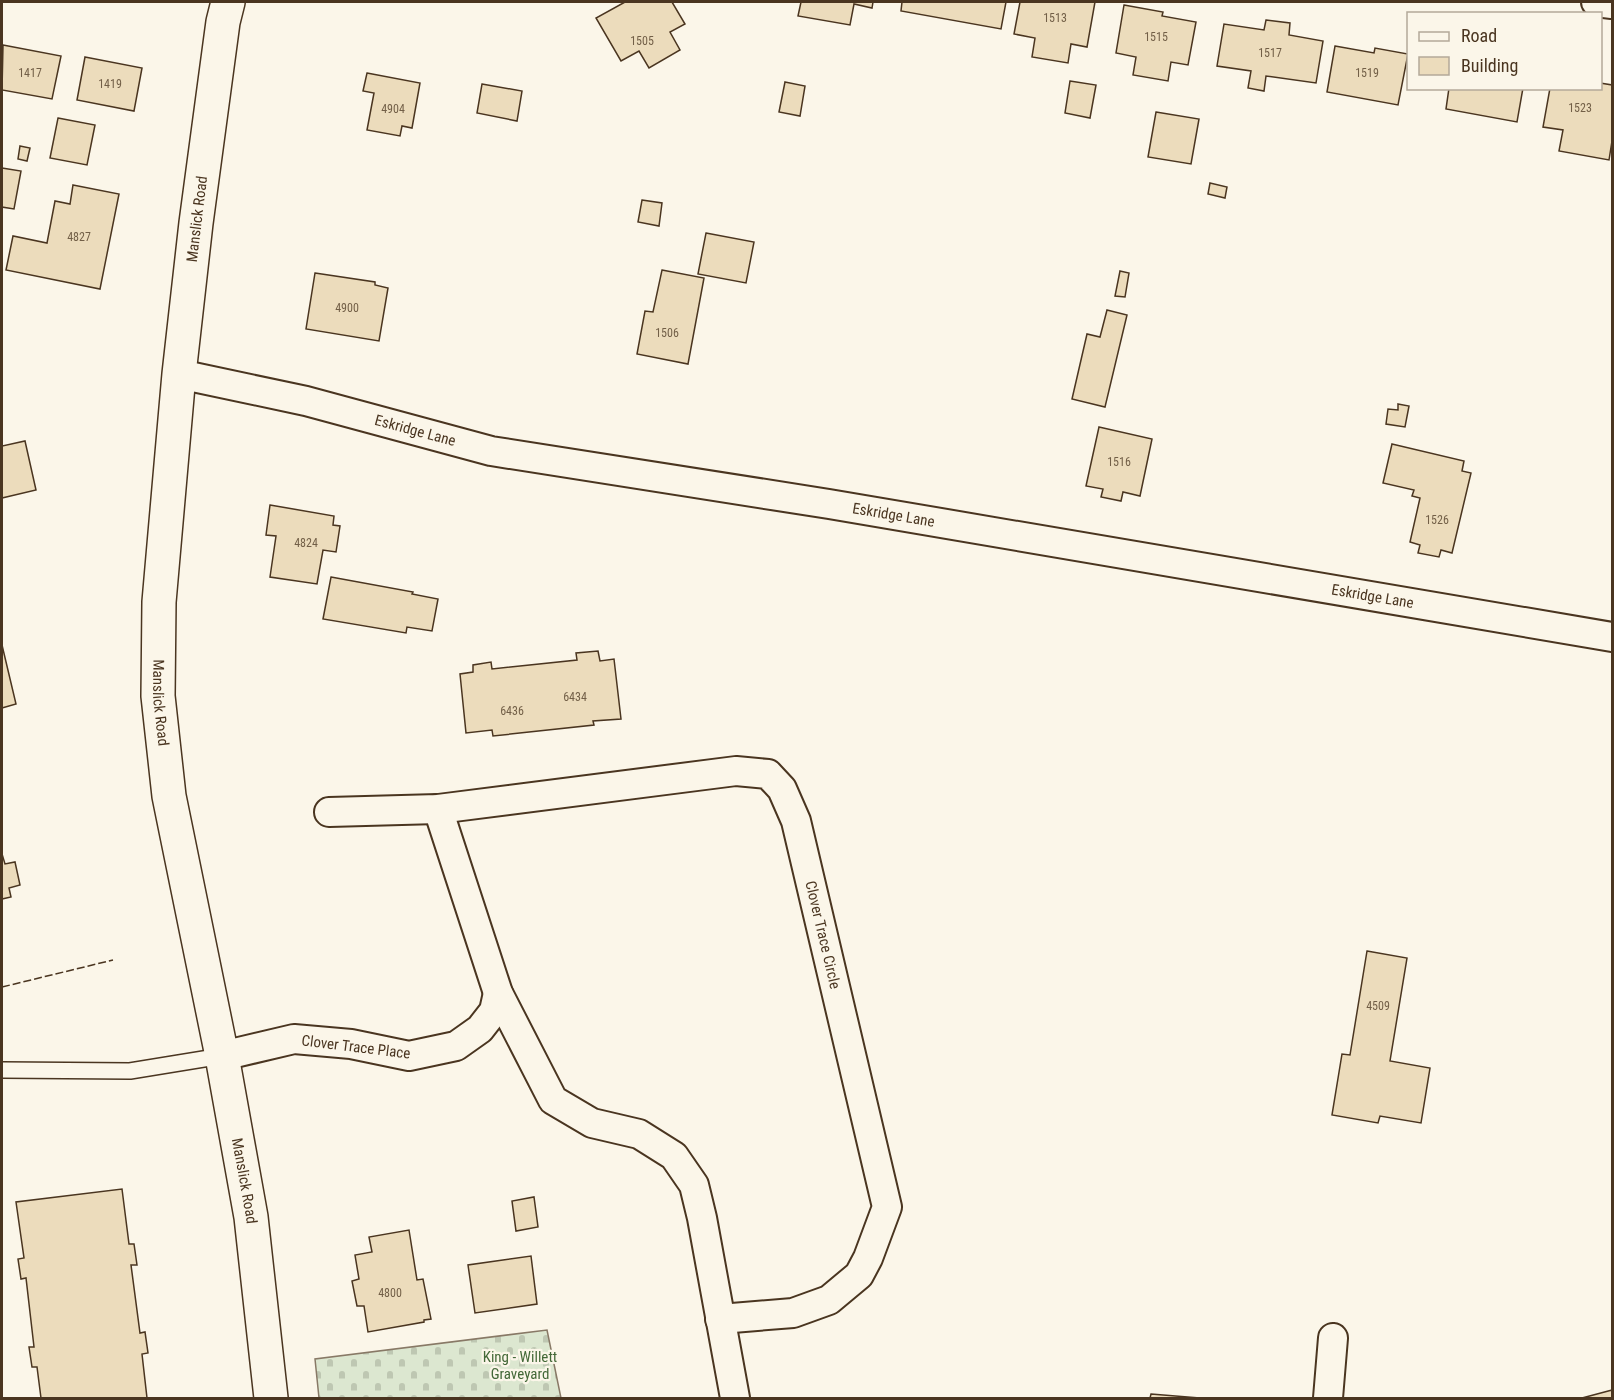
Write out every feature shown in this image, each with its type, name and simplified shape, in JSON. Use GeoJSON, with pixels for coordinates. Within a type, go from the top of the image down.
{"type":"FeatureCollection","features":[{"type":"Feature","properties":{"kind":"main road","name":"Manslick Road"},"geometry":{"type":"LineString","coordinates":[[228,2],[223,22],[198,211],[179,374],[159,602],[158,696],[169,796],[222,1056],[250,1217],[271,1398]]}},
{"type":"Feature","properties":{"kind":"street"},"geometry":{"type":"LineString","coordinates":[[1596,2],[1612,4]]}},
{"type":"Feature","properties":{"kind":"street","name":"Eskridge Lane"},"geometry":{"type":"LineString","coordinates":[[179,374],[306,401],[491,451],[829,504],[1612,638]]}},
{"type":"Feature","properties":{"kind":"street","name":"Clover Trace Circle"},"geometry":{"type":"LineString","coordinates":[[329,812],[438,810],[736,771],[768,774],[782,789],[796,820],[887,1207],[868,1258],[859,1275],[829,1300],[793,1313],[720,1319]]}},
{"type":"Feature","properties":{"kind":"street"},"geometry":{"type":"LineString","coordinates":[[438,810],[498,993],[553,1100],[592,1123],[639,1134],[674,1156],[694,1185],[735,1398]]}},
{"type":"Feature","properties":{"kind":"street","name":"Clover Trace Place"},"geometry":{"type":"LineString","coordinates":[[222,1056],[294,1039],[351,1044],[409,1056],[456,1046],[480,1029],[494,1011],[498,993]]}},
{"type":"Feature","properties":{"kind":"street"},"geometry":{"type":"LineString","coordinates":[[1328,1398],[1333,1338]]}},
{"type":"Feature","properties":{"kind":"lane"},"geometry":{"type":"LineString","coordinates":[[2,1070],[130,1071],[222,1056]]}},
{"type":"Feature","properties":{"kind":"green space","name":"King - Willett Graveyard"},"geometry":{"type":"Polygon","coordinates":[[[547,1330],[561,1398],[319,1398],[315,1359],[547,1330]]]}},
{"type":"Feature","properties":{"kind":"building"},"geometry":{"type":"Polygon","coordinates":[[[625,2],[672,2],[685,24],[670,32],[680,50],[649,68],[639,51],[621,61],[596,18],[625,2]]]}},
{"type":"Feature","properties":{"kind":"building"},"geometry":{"type":"Polygon","coordinates":[[[801,2],[873,2],[872,8],[854,4],[850,25],[798,16],[801,2]]]}},
{"type":"Feature","properties":{"kind":"building"},"geometry":{"type":"Polygon","coordinates":[[[902,2],[1006,2],[1001,29],[901,11],[902,2]]]}},
{"type":"Feature","properties":{"kind":"building"},"geometry":{"type":"Polygon","coordinates":[[[1020,2],[1095,2],[1087,47],[1071,44],[1068,63],[1032,57],[1035,38],[1014,34],[1020,2]]]}},
{"type":"Feature","properties":{"kind":"building"},"geometry":{"type":"Polygon","coordinates":[[[1124,5],[1163,12],[1162,16],[1196,22],[1188,65],[1171,62],[1168,81],[1133,75],[1136,57],[1116,53],[1124,5]]]}},
{"type":"Feature","properties":{"kind":"building"},"geometry":{"type":"Polygon","coordinates":[[[1266,20],[1290,23],[1289,35],[1323,41],[1316,83],[1266,76],[1264,91],[1248,88],[1251,71],[1217,66],[1224,24],[1264,30],[1266,20]]]}},
{"type":"Feature","properties":{"kind":"building"},"geometry":{"type":"Polygon","coordinates":[[[3,45],[61,56],[52,99],[2,90],[3,45]]]}},
{"type":"Feature","properties":{"kind":"building"},"geometry":{"type":"Polygon","coordinates":[[[1335,46],[1374,53],[1375,48],[1407,54],[1398,105],[1327,92],[1335,46]]]}},
{"type":"Feature","properties":{"kind":"building"},"geometry":{"type":"Polygon","coordinates":[[[85,57],[142,68],[134,111],[77,100],[85,57]]]}},
{"type":"Feature","properties":{"kind":"building"},"geometry":{"type":"Polygon","coordinates":[[[367,73],[420,83],[412,128],[402,126],[400,136],[367,130],[374,93],[363,91],[367,73]]]}},
{"type":"Feature","properties":{"kind":"building"},"geometry":{"type":"Polygon","coordinates":[[[1070,81],[1096,85],[1090,118],[1065,113],[1070,81]]]}},
{"type":"Feature","properties":{"kind":"building"},"geometry":{"type":"Polygon","coordinates":[[[785,82],[805,86],[800,116],[779,112],[785,82]]]}},
{"type":"Feature","properties":{"kind":"building"},"geometry":{"type":"Polygon","coordinates":[[[1602,83],[1612,85],[1612,141],[1609,160],[1559,151],[1563,130],[1543,127],[1550,90],[1602,90],[1602,83]]]}},
{"type":"Feature","properties":{"kind":"building"},"geometry":{"type":"Polygon","coordinates":[[[482,84],[522,91],[517,121],[477,113],[482,84]]]}},
{"type":"Feature","properties":{"kind":"building"},"geometry":{"type":"Polygon","coordinates":[[[1449,90],[1523,90],[1517,122],[1446,109],[1449,90]]]}},
{"type":"Feature","properties":{"kind":"building"},"geometry":{"type":"Polygon","coordinates":[[[1156,112],[1199,119],[1191,164],[1148,157],[1156,112]]]}},
{"type":"Feature","properties":{"kind":"building"},"geometry":{"type":"Polygon","coordinates":[[[58,118],[95,125],[87,165],[50,158],[58,118]]]}},
{"type":"Feature","properties":{"kind":"building"},"geometry":{"type":"Polygon","coordinates":[[[20,146],[30,148],[27,161],[18,159],[20,146]]]}},
{"type":"Feature","properties":{"kind":"building"},"geometry":{"type":"Polygon","coordinates":[[[2,168],[21,171],[14,209],[2,207],[2,168]]]}},
{"type":"Feature","properties":{"kind":"building"},"geometry":{"type":"Polygon","coordinates":[[[1210,183],[1227,187],[1225,198],[1208,194],[1210,183]]]}},
{"type":"Feature","properties":{"kind":"building"},"geometry":{"type":"Polygon","coordinates":[[[73,185],[119,194],[100,289],[6,270],[13,236],[47,243],[55,201],[70,204],[73,185]]]}},
{"type":"Feature","properties":{"kind":"building"},"geometry":{"type":"Polygon","coordinates":[[[642,200],[662,203],[659,226],[638,222],[642,200]]]}},
{"type":"Feature","properties":{"kind":"building"},"geometry":{"type":"Polygon","coordinates":[[[706,233],[754,242],[746,283],[698,274],[706,233]]]}},
{"type":"Feature","properties":{"kind":"building"},"geometry":{"type":"Polygon","coordinates":[[[662,270],[704,278],[688,364],[637,354],[645,311],[653,312],[662,270]]]}},
{"type":"Feature","properties":{"kind":"building"},"geometry":{"type":"Polygon","coordinates":[[[1120,271],[1129,273],[1125,297],[1115,296],[1120,271]]]}},
{"type":"Feature","properties":{"kind":"building"},"geometry":{"type":"Polygon","coordinates":[[[315,273],[375,282],[375,285],[388,288],[379,341],[306,329],[315,273]]]}},
{"type":"Feature","properties":{"kind":"building"},"geometry":{"type":"Polygon","coordinates":[[[1107,310],[1127,315],[1105,407],[1072,399],[1087,334],[1100,337],[1107,310]]]}},
{"type":"Feature","properties":{"kind":"building"},"geometry":{"type":"Polygon","coordinates":[[[1398,404],[1409,406],[1405,427],[1386,424],[1388,409],[1398,410],[1398,404]]]}},
{"type":"Feature","properties":{"kind":"building"},"geometry":{"type":"Polygon","coordinates":[[[1099,427],[1152,439],[1140,496],[1123,492],[1121,501],[1101,497],[1103,489],[1086,486],[1099,427]]]}},
{"type":"Feature","properties":{"kind":"building"},"geometry":{"type":"Polygon","coordinates":[[[25,441],[36,490],[2,498],[2,446],[25,441]]]}},
{"type":"Feature","properties":{"kind":"building"},"geometry":{"type":"Polygon","coordinates":[[[1392,444],[1464,461],[1462,471],[1471,473],[1452,553],[1441,550],[1439,557],[1418,553],[1420,545],[1410,542],[1420,498],[1412,496],[1414,490],[1383,483],[1392,444]]]}},
{"type":"Feature","properties":{"kind":"building"},"geometry":{"type":"Polygon","coordinates":[[[270,505],[334,516],[333,525],[340,526],[336,552],[323,550],[317,584],[270,577],[276,536],[266,535],[270,505]]]}},
{"type":"Feature","properties":{"kind":"building"},"geometry":{"type":"Polygon","coordinates":[[[331,577],[413,592],[412,594],[438,599],[432,631],[407,627],[406,633],[323,619],[331,577]]]}},
{"type":"Feature","properties":{"kind":"building"},"geometry":{"type":"Polygon","coordinates":[[[2,645],[16,704],[2,708],[2,645]]]}},
{"type":"Feature","properties":{"kind":"building"},"geometry":{"type":"Polygon","coordinates":[[[598,651],[600,661],[614,659],[621,719],[593,721],[594,725],[493,736],[492,730],[466,733],[460,674],[473,672],[473,665],[491,662],[492,669],[577,660],[576,653],[598,651]]]}},
{"type":"Feature","properties":{"kind":"building"},"geometry":{"type":"Polygon","coordinates":[[[2,854],[5,864],[15,862],[20,885],[9,888],[11,897],[2,899],[2,854]]]}},
{"type":"Feature","properties":{"kind":"building"},"geometry":{"type":"Polygon","coordinates":[[[1367,951],[1407,958],[1390,1061],[1430,1068],[1421,1123],[1380,1116],[1378,1123],[1332,1115],[1342,1054],[1350,1055],[1367,951]]]}},
{"type":"Feature","properties":{"kind":"building"},"geometry":{"type":"Polygon","coordinates":[[[122,1189],[129,1244],[134,1244],[137,1265],[131,1265],[140,1333],[145,1332],[148,1353],[142,1354],[147,1398],[41,1398],[37,1367],[32,1367],[29,1347],[34,1347],[26,1278],[21,1279],[18,1259],[24,1258],[16,1202],[122,1189]]]}},
{"type":"Feature","properties":{"kind":"building"},"geometry":{"type":"Polygon","coordinates":[[[534,1197],[538,1227],[516,1231],[512,1201],[534,1197]]]}},
{"type":"Feature","properties":{"kind":"building"},"geometry":{"type":"Polygon","coordinates":[[[409,1230],[417,1280],[423,1279],[431,1319],[368,1332],[364,1306],[357,1306],[352,1281],[359,1279],[355,1255],[372,1252],[369,1237],[409,1230]]]}},
{"type":"Feature","properties":{"kind":"building"},"geometry":{"type":"Polygon","coordinates":[[[531,1256],[537,1304],[475,1313],[468,1265],[531,1256]]]}},
{"type":"Feature","properties":{"kind":"building"},"geometry":{"type":"Polygon","coordinates":[[[1612,1390],[1612,1398],[1582,1398],[1612,1390]]]}},
{"type":"Feature","properties":{"kind":"building"},"geometry":{"type":"Polygon","coordinates":[[[1151,1394],[1200,1398],[1150,1398],[1151,1394]]]}},
{"type":"Feature","properties":{"kind":"fence"},"geometry":{"type":"LineString","coordinates":[[2,987],[113,960]]}}]}
